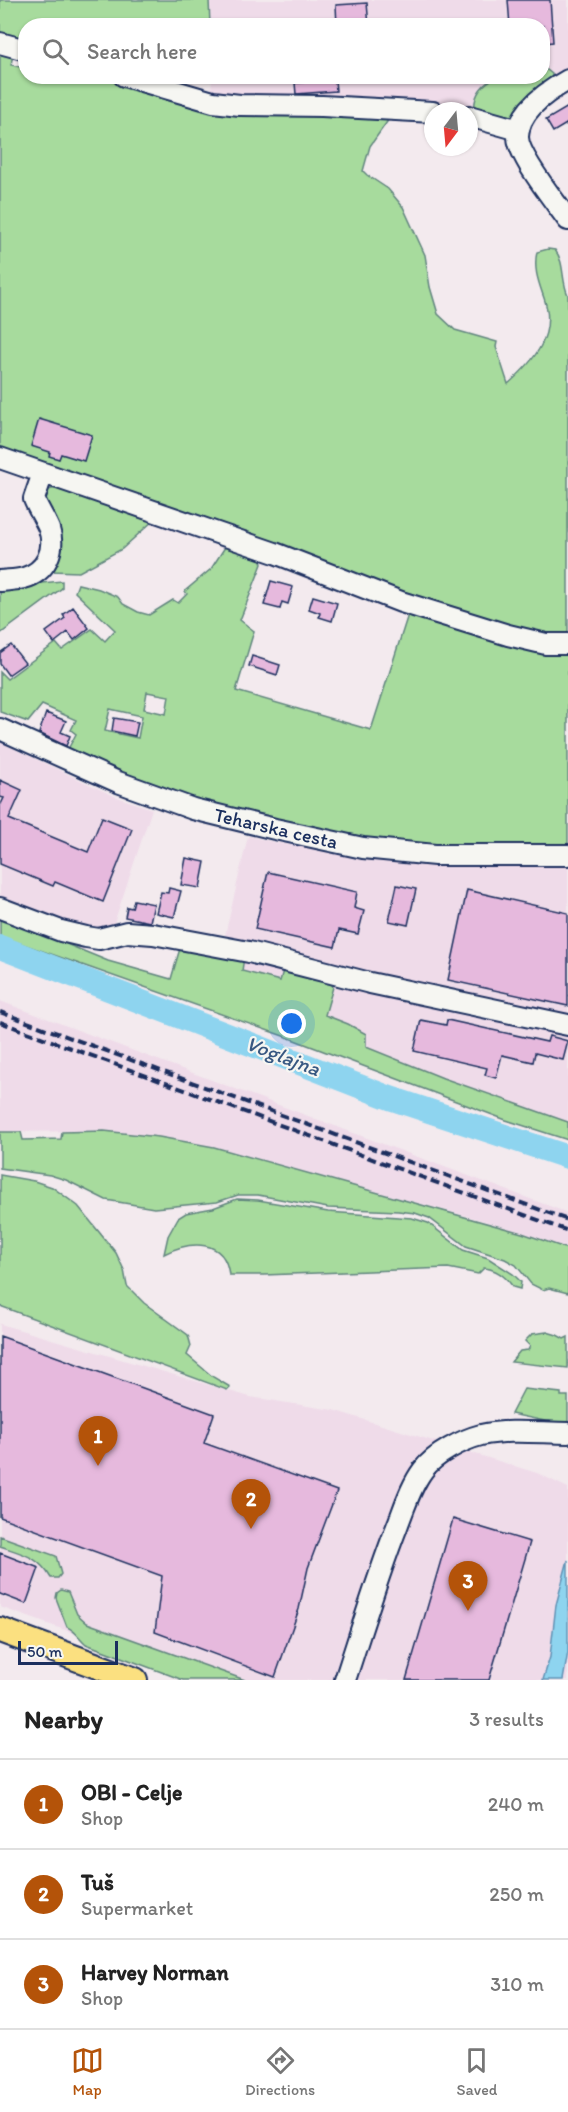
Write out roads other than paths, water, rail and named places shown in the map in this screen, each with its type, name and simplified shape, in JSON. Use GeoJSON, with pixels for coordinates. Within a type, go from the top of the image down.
{"type":"FeatureCollection","features":[{"type":"Feature","properties":{"kind":"main road"},"geometry":{"type":"LineString","coordinates":[[0,1630],[135,1680]]}},
{"type":"Feature","properties":{"kind":"street"},"geometry":{"type":"LineString","coordinates":[[0,43],[18,48]]}},
{"type":"Feature","properties":{"kind":"street"},"geometry":{"type":"LineString","coordinates":[[568,80],[534,103],[519,130],[518,138],[520,147],[547,192],[561,195],[568,220]]}},
{"type":"Feature","properties":{"kind":"street"},"geometry":{"type":"LineString","coordinates":[[151,84],[213,102],[240,105],[322,106],[424,112]]}},
{"type":"Feature","properties":{"kind":"street"},"geometry":{"type":"LineString","coordinates":[[478,119],[519,130]]}},
{"type":"Feature","properties":{"kind":"street"},"geometry":{"type":"LineString","coordinates":[[0,458],[274,553],[401,602],[508,635],[546,644],[568,644]]}},
{"type":"Feature","properties":{"kind":"street"},"geometry":{"type":"LineString","coordinates":[[0,581],[24,578],[36,573],[50,556],[52,540],[34,499],[43,473]]}},
{"type":"Feature","properties":{"kind":"street","name":"Teharska cesta"},"geometry":{"type":"LineString","coordinates":[[0,729],[92,771],[194,809],[297,834],[363,848],[435,855],[568,855]]}},
{"type":"Feature","properties":{"kind":"street"},"geometry":{"type":"LineString","coordinates":[[0,908],[61,931],[86,937],[99,939],[127,932],[153,934],[249,952],[370,984],[568,1025]]}},
{"type":"Feature","properties":{"kind":"street"},"geometry":{"type":"LineString","coordinates":[[345,1680],[393,1535],[411,1491],[423,1470],[436,1458],[479,1436],[501,1432],[568,1433]]}},
{"type":"Feature","properties":{"kind":"water"},"geometry":{"type":"Polygon","coordinates":[[[568,1560],[568,1652],[563,1680],[543,1680],[550,1657],[556,1605],[568,1560]]]}},
{"type":"Feature","properties":{"kind":"waterway","name":"Voglajna"},"geometry":{"type":"LineString","coordinates":[[0,947],[390,1098],[568,1157]]}},
{"type":"Feature","properties":{"kind":"railway"},"geometry":{"type":"LineString","coordinates":[[0,1012],[568,1220]]}},
{"type":"Feature","properties":{"kind":"railway"},"geometry":{"type":"LineString","coordinates":[[0,1022],[568,1231]]}},
{"type":"Feature","properties":{"kind":"place","name":"OBI - Celje"},"geometry":{"type":"Point","coordinates":[98,1466]}},
{"type":"Feature","properties":{"kind":"place","name":"Tuš"},"geometry":{"type":"Point","coordinates":[251,1529]}},
{"type":"Feature","properties":{"kind":"place","name":"Harvey Norman"},"geometry":{"type":"Point","coordinates":[468,1611]}}]}
